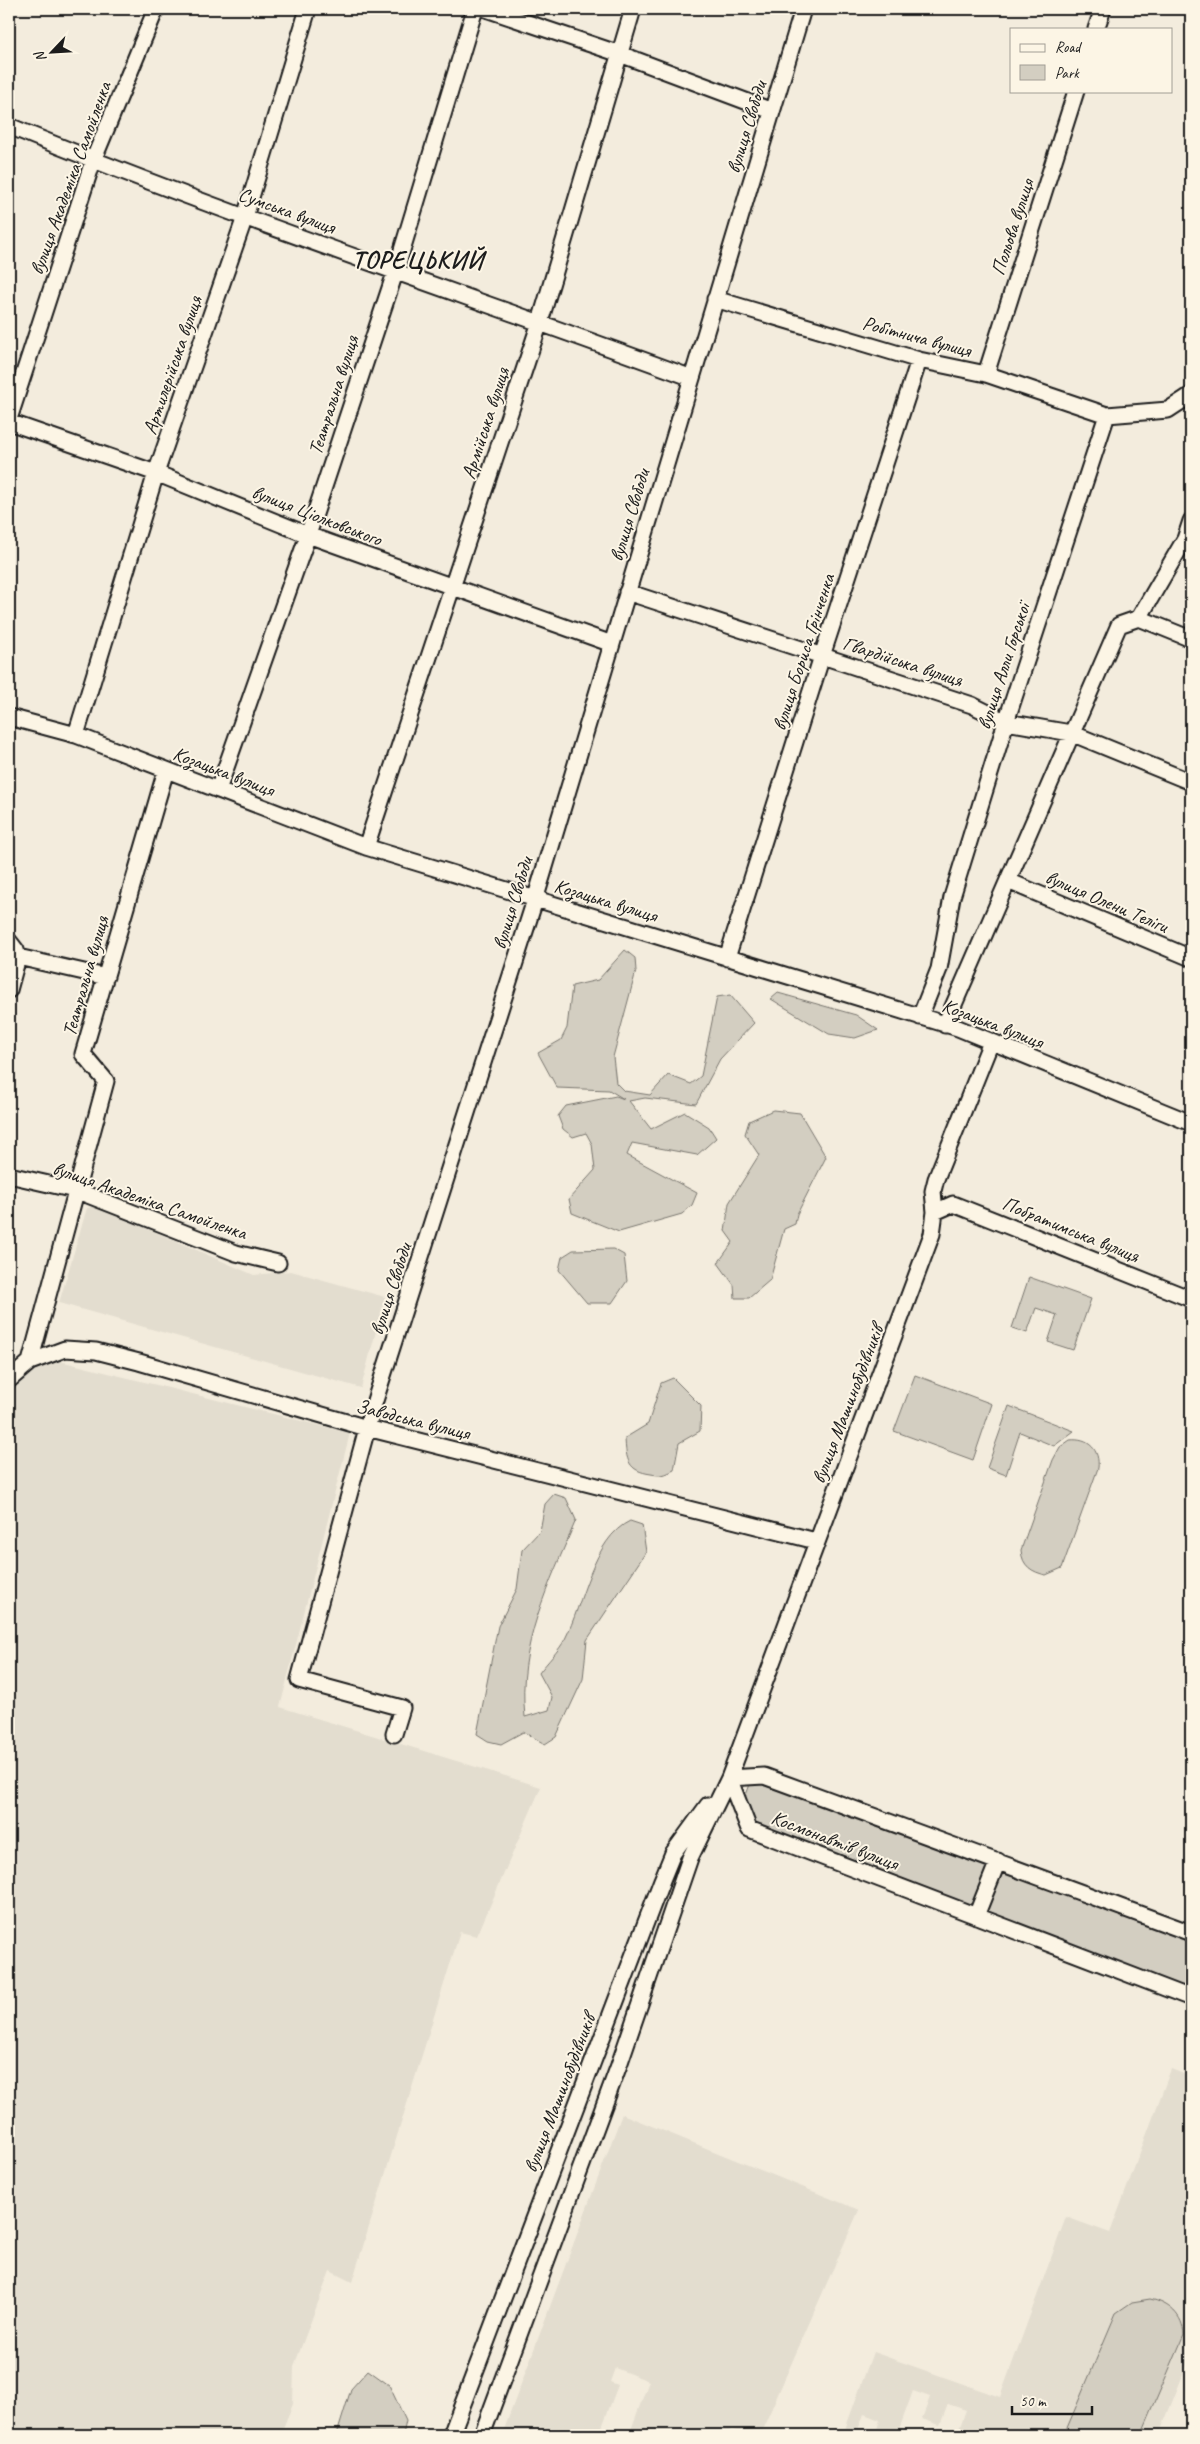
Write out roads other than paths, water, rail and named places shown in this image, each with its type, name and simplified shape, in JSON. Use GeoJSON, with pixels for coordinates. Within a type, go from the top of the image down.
{"type":"FeatureCollection","features":[{"type":"Feature","properties":{"kind":"street","name":"вулиця Академіка Самойленка"},"geometry":{"type":"LineString","coordinates":[[9,421],[93,161],[156,9]]}},
{"type":"Feature","properties":{"kind":"street","name":"Артилерійська вулиця"},"geometry":{"type":"LineString","coordinates":[[76,735],[156,473],[245,217],[308,9]]}},
{"type":"Feature","properties":{"kind":"street","name":"Театральна вулиця"},"geometry":{"type":"LineString","coordinates":[[218,790],[308,535],[396,270],[476,9]]}},
{"type":"Feature","properties":{"kind":"street"},"geometry":{"type":"LineString","coordinates":[[486,9],[620,54],[772,111]]}},
{"type":"Feature","properties":{"kind":"street","name":"Армійська вулиця"},"geometry":{"type":"LineString","coordinates":[[366,847],[540,322],[633,9]]}},
{"type":"Feature","properties":{"kind":"street","name":"вулиця Свободи"},"geometry":{"type":"LineString","coordinates":[[394,1734],[402,1708],[299,1680],[367,1428],[535,900],[803,9]]}},
{"type":"Feature","properties":{"kind":"street"},"geometry":{"type":"LineString","coordinates":[[1096,28],[1103,9]]}},
{"type":"Feature","properties":{"kind":"street","name":"Польова вулиця"},"geometry":{"type":"LineString","coordinates":[[986,374],[1076,92]]}},
{"type":"Feature","properties":{"kind":"street","name":"Сумська вулиця"},"geometry":{"type":"LineString","coordinates":[[10,129],[245,217],[692,378]]}},
{"type":"Feature","properties":{"kind":"street","name":"Робітнича вулиця"},"geometry":{"type":"LineString","coordinates":[[715,299],[919,360],[986,374],[1107,415]]}},
{"type":"Feature","properties":{"kind":"street","name":"вулиця Бориса Грінченка"},"geometry":{"type":"LineString","coordinates":[[728,958],[822,656],[919,360]]}},
{"type":"Feature","properties":{"kind":"street"},"geometry":{"type":"LineString","coordinates":[[1107,415],[1168,410],[1191,395]]}},
{"type":"Feature","properties":{"kind":"street","name":"вулиця Алли Горської"},"geometry":{"type":"LineString","coordinates":[[920,1017],[939,969],[952,897],[1006,722],[1107,415]]}},
{"type":"Feature","properties":{"kind":"street","name":"вулиця Ціолковського"},"geometry":{"type":"LineString","coordinates":[[9,421],[156,473],[308,535],[612,644]]}},
{"type":"Feature","properties":{"kind":"street"},"geometry":{"type":"LineString","coordinates":[[945,1024],[1119,625],[1139,618],[1185,539],[1191,522]]}},
{"type":"Feature","properties":{"kind":"street","name":"Гвардійська вулиця"},"geometry":{"type":"LineString","coordinates":[[627,592],[972,705],[1006,722],[1071,733],[1191,782]]}},
{"type":"Feature","properties":{"kind":"street"},"geometry":{"type":"LineString","coordinates":[[1139,618],[1191,639]]}},
{"type":"Feature","properties":{"kind":"street","name":"Козацька вулиця"},"geometry":{"type":"LineString","coordinates":[[9,717],[76,735],[366,847],[945,1024],[1191,1123]]}},
{"type":"Feature","properties":{"kind":"street","name":"Театральна вулиця"},"geometry":{"type":"LineString","coordinates":[[30,1362],[106,1081],[83,1054],[166,770]]}},
{"type":"Feature","properties":{"kind":"street","name":"вулиця Олени Теліги"},"geometry":{"type":"LineString","coordinates":[[1008,881],[1191,958]]}},
{"type":"Feature","properties":{"kind":"street"},"geometry":{"type":"LineString","coordinates":[[9,941],[16,950],[18,957],[9,990]]}},
{"type":"Feature","properties":{"kind":"street"},"geometry":{"type":"LineString","coordinates":[[18,957],[106,977]]}},
{"type":"Feature","properties":{"kind":"street","name":"вулиця Машинобудівників"},"geometry":{"type":"LineString","coordinates":[[482,2435],[619,2065],[690,1858],[729,1778],[932,1234],[935,1212],[932,1191],[991,1042]]}},
{"type":"Feature","properties":{"kind":"street","name":"вулиця Академіка Самойленка"},"geometry":{"type":"LineString","coordinates":[[9,1175],[75,1190],[236,1253],[278,1263]]}},
{"type":"Feature","properties":{"kind":"street","name":"Побратимська вулиця"},"geometry":{"type":"LineString","coordinates":[[935,1212],[953,1204],[1191,1299]]}},
{"type":"Feature","properties":{"kind":"street","name":"Заводська вулиця"},"geometry":{"type":"LineString","coordinates":[[9,1380],[30,1362],[65,1349],[96,1351],[367,1428],[816,1541]]}},
{"type":"Feature","properties":{"kind":"street","name":"Космонавтів вулиця"},"geometry":{"type":"LineString","coordinates":[[1191,1933],[764,1776],[729,1778],[749,1829],[1191,1998]]}},
{"type":"Feature","properties":{"kind":"street","name":"вулиця Машинобудівників"},"geometry":{"type":"LineString","coordinates":[[451,2435],[673,1853],[729,1778]]}},
{"type":"Feature","properties":{"kind":"street"},"geometry":{"type":"LineString","coordinates":[[976,1916],[998,1861]]}},
{"type":"Feature","properties":{"kind":"district","name":"ТОРЕЦЬКИЙ"},"geometry":{"type":"Point","coordinates":[418,259]}}]}
